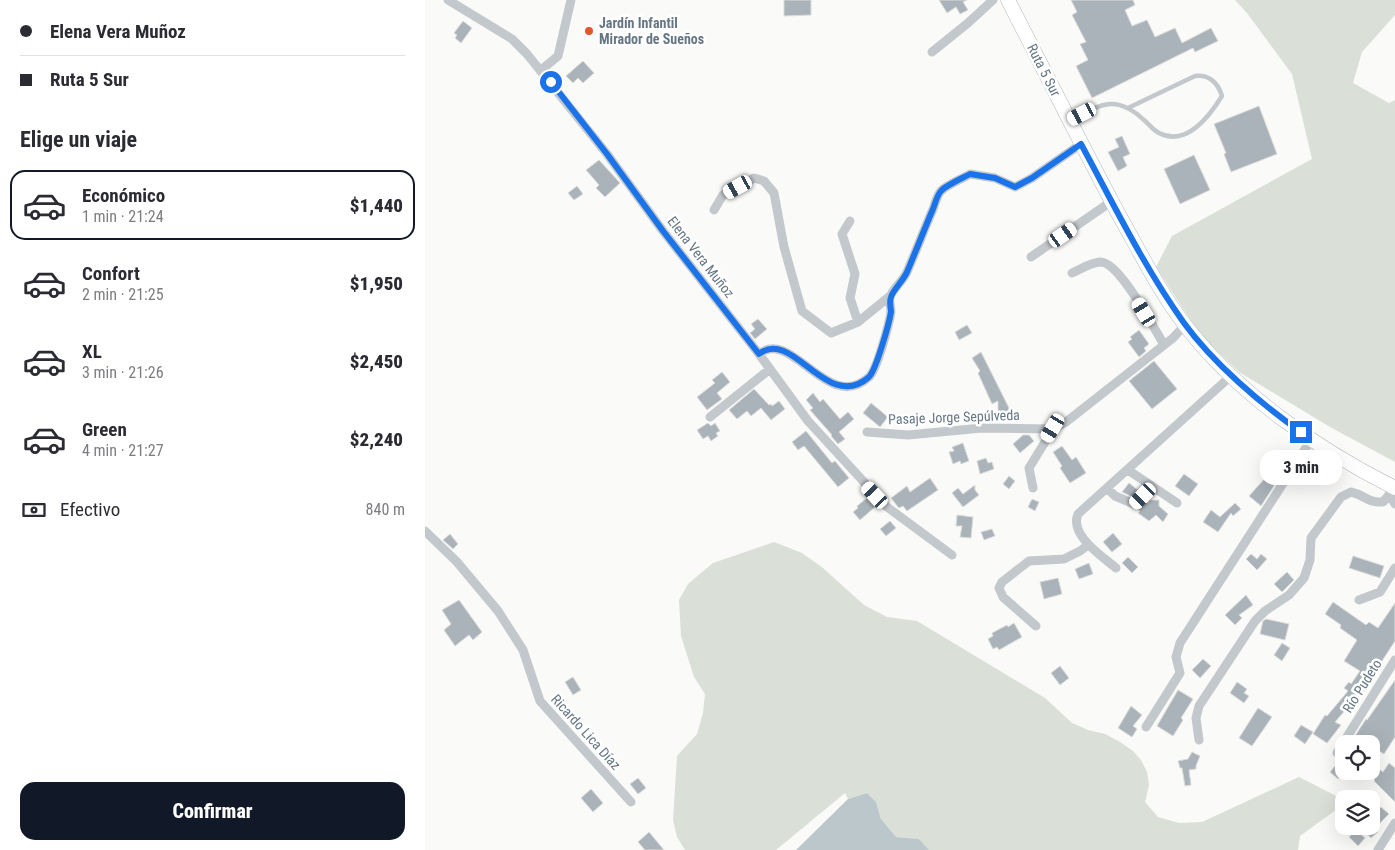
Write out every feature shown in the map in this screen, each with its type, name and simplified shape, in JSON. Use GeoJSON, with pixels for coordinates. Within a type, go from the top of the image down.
{"type":"FeatureCollection","features":[{"type":"Feature","properties":{"kind":"highway","name":"Ruta 5 Sur"},"geometry":{"type":"LineString","coordinates":[[1008,0],[1081,144],[1155,280],[1185,325],[1232,376],[1270,409],[1311,440],[1393,490]]}},
{"type":"Feature","properties":{"kind":"street","name":"Elena Vera Muñoz"},"geometry":{"type":"LineString","coordinates":[[448,0],[512,39],[541,70],[607,154],[663,231],[759,354],[808,421],[887,507],[952,555]]}},
{"type":"Feature","properties":{"kind":"street"},"geometry":{"type":"LineString","coordinates":[[541,70],[558,56],[571,0]]}},
{"type":"Feature","properties":{"kind":"street"},"geometry":{"type":"LineString","coordinates":[[932,52],[993,0]]}},
{"type":"Feature","properties":{"kind":"street"},"geometry":{"type":"LineString","coordinates":[[714,210],[723,195],[754,178],[764,181],[774,193],[784,247],[802,312],[831,332],[859,322],[891,296],[904,280],[940,192],[970,174],[995,178],[1015,187],[1032,178],[1081,144]]}},
{"type":"Feature","properties":{"kind":"street"},"geometry":{"type":"LineString","coordinates":[[1031,257],[1112,201]]}},
{"type":"Feature","properties":{"kind":"street"},"geometry":{"type":"LineString","coordinates":[[850,221],[842,234],[855,274],[850,298],[859,322]]}},
{"type":"Feature","properties":{"kind":"street"},"geometry":{"type":"LineString","coordinates":[[1072,273],[1092,264],[1102,262],[1109,264],[1124,280],[1164,345]]}},
{"type":"Feature","properties":{"kind":"street"},"geometry":{"type":"LineString","coordinates":[[759,354],[766,349],[776,348],[789,354],[819,376],[846,387],[854,386],[864,381],[875,370],[891,313],[891,296]]}},
{"type":"Feature","properties":{"kind":"street"},"geometry":{"type":"LineString","coordinates":[[1033,488],[1029,468],[1053,428],[1066,422],[1164,345],[1185,325]]}},
{"type":"Feature","properties":{"kind":"street"},"geometry":{"type":"LineString","coordinates":[[710,417],[770,370]]}},
{"type":"Feature","properties":{"kind":"street"},"geometry":{"type":"LineString","coordinates":[[1116,568],[1088,544],[1077,529],[1077,517],[1086,506],[1232,376]]}},
{"type":"Feature","properties":{"kind":"street","name":"Pasaje Jorge Sepúlveda"},"geometry":{"type":"LineString","coordinates":[[867,432],[908,434],[981,428],[1053,428]]}},
{"type":"Feature","properties":{"kind":"street"},"geometry":{"type":"LineString","coordinates":[[1146,727],[1180,673],[1176,657],[1180,643],[1311,440]]}},
{"type":"Feature","properties":{"kind":"street"},"geometry":{"type":"LineString","coordinates":[[1128,470],[1177,503]]}},
{"type":"Feature","properties":{"kind":"street"},"geometry":{"type":"LineString","coordinates":[[1107,489],[1115,496],[1134,504],[1152,486]]}},
{"type":"Feature","properties":{"kind":"street"},"geometry":{"type":"LineString","coordinates":[[1393,490],[1395,504]]}},
{"type":"Feature","properties":{"kind":"street"},"geometry":{"type":"LineString","coordinates":[[1199,740],[1196,718],[1199,706],[1255,621],[1265,611],[1289,595],[1304,578],[1310,560],[1311,538],[1341,497],[1351,492],[1360,494],[1373,503],[1383,502],[1393,490]]}},
{"type":"Feature","properties":{"kind":"street","name":"Ricardo Lica Díaz"},"geometry":{"type":"LineString","coordinates":[[425,531],[457,562],[498,611],[523,650],[540,701],[631,802]]}},
{"type":"Feature","properties":{"kind":"street"},"geometry":{"type":"LineString","coordinates":[[1036,626],[1003,597],[999,588],[1001,582],[1029,561],[1064,559],[1080,551],[1088,544]]}},
{"type":"Feature","properties":{"kind":"street"},"geometry":{"type":"LineString","coordinates":[[1359,600],[1380,592],[1395,568]]}},
{"type":"Feature","properties":{"kind":"street","name":"Río Pudeto"},"geometry":{"type":"LineString","coordinates":[[1348,735],[1395,660]]}},
{"type":"Feature","properties":{"kind":"street"},"geometry":{"type":"LineString","coordinates":[[1378,850],[1395,823]]}},
{"type":"Feature","properties":{"kind":"lane"},"geometry":{"type":"LineString","coordinates":[[1069,120],[1095,108],[1111,104],[1128,108],[1144,119],[1158,133],[1173,137],[1189,133],[1200,124],[1214,110],[1222,96],[1220,88],[1213,80],[1201,75],[1195,76],[1128,108]]}},
{"type":"Feature","properties":{"kind":"shaded area"},"geometry":{"type":"Polygon","coordinates":[[[1235,0],[1395,0],[1395,15],[1362,52],[1353,83],[1389,103],[1395,100],[1395,462],[1330,427],[1239,372],[1201,336],[1156,267],[1172,236],[1312,159],[1292,74],[1247,13],[1235,0]]]}},
{"type":"Feature","properties":{"kind":"shaded area"},"geometry":{"type":"Polygon","coordinates":[[[774,542],[802,553],[823,568],[864,605],[887,617],[917,621],[1045,698],[1072,723],[1088,730],[1105,734],[1133,751],[1141,760],[1147,772],[1149,785],[1145,802],[1158,817],[1179,823],[1202,822],[1299,777],[1335,795],[1335,811],[1300,836],[1298,850],[929,850],[919,839],[896,837],[881,819],[876,802],[867,793],[848,799],[845,793],[776,850],[685,850],[677,837],[673,820],[677,756],[697,734],[703,713],[705,694],[694,677],[681,636],[679,600],[688,584],[713,563],[774,542]]]}},
{"type":"Feature","properties":{"kind":"shaded area"},"geometry":{"type":"Polygon","coordinates":[[[867,793],[876,802],[881,819],[896,837],[919,839],[929,850],[796,850],[848,799],[867,793]]]}},
{"type":"Feature","properties":{"kind":"building"},"geometry":{"type":"Polygon","coordinates":[[[784,0],[811,0],[811,15],[784,16],[784,0]]]}},
{"type":"Feature","properties":{"kind":"building"},"geometry":{"type":"Polygon","coordinates":[[[939,0],[967,0],[963,2],[968,10],[960,14],[956,7],[947,13],[939,0]]]}},
{"type":"Feature","properties":{"kind":"building"},"geometry":{"type":"Polygon","coordinates":[[[1071,0],[1133,0],[1135,5],[1125,10],[1132,26],[1147,20],[1155,37],[1175,28],[1182,43],[1211,28],[1218,41],[1195,52],[1193,48],[1092,98],[1076,66],[1088,60],[1080,44],[1086,42],[1072,15],[1077,12],[1071,0]]]}},
{"type":"Feature","properties":{"kind":"building"},"geometry":{"type":"Polygon","coordinates":[[[463,21],[472,28],[461,43],[455,38],[457,35],[454,33],[463,21]]]}},
{"type":"Feature","properties":{"kind":"building"},"geometry":{"type":"Polygon","coordinates":[[[583,61],[594,73],[583,83],[578,78],[573,83],[566,76],[583,61]]]}},
{"type":"Feature","properties":{"kind":"building"},"geometry":{"type":"Polygon","coordinates":[[[1259,106],[1277,154],[1231,172],[1224,154],[1226,153],[1214,124],[1259,106]]]}},
{"type":"Feature","properties":{"kind":"building"},"geometry":{"type":"Polygon","coordinates":[[[1122,136],[1130,154],[1123,157],[1127,166],[1118,171],[1108,152],[1119,147],[1115,139],[1122,136]]]}},
{"type":"Feature","properties":{"kind":"building"},"geometry":{"type":"Polygon","coordinates":[[[1194,155],[1210,190],[1180,204],[1164,169],[1194,155]]]}},
{"type":"Feature","properties":{"kind":"building"},"geometry":{"type":"Polygon","coordinates":[[[599,160],[620,183],[605,197],[596,188],[599,185],[586,170],[599,160]]]}},
{"type":"Feature","properties":{"kind":"building"},"geometry":{"type":"Polygon","coordinates":[[[577,186],[583,194],[574,200],[568,193],[577,186]]]}},
{"type":"Feature","properties":{"kind":"building"},"geometry":{"type":"Polygon","coordinates":[[[758,319],[767,329],[755,339],[750,333],[755,329],[751,324],[758,319]]]}},
{"type":"Feature","properties":{"kind":"building"},"geometry":{"type":"Polygon","coordinates":[[[967,325],[972,333],[959,340],[955,332],[967,325]]]}},
{"type":"Feature","properties":{"kind":"building"},"geometry":{"type":"Polygon","coordinates":[[[1139,330],[1149,344],[1144,348],[1146,351],[1139,357],[1128,342],[1132,339],[1130,337],[1139,330]]]}},
{"type":"Feature","properties":{"kind":"building"},"geometry":{"type":"Polygon","coordinates":[[[981,352],[1009,408],[1013,408],[1013,416],[998,417],[998,401],[992,404],[978,373],[980,371],[972,358],[981,352]]]}},
{"type":"Feature","properties":{"kind":"building"},"geometry":{"type":"Polygon","coordinates":[[[1154,361],[1177,389],[1152,409],[1129,381],[1154,361]]]}},
{"type":"Feature","properties":{"kind":"building"},"geometry":{"type":"Polygon","coordinates":[[[722,372],[730,382],[717,393],[722,399],[707,410],[697,397],[715,383],[712,380],[722,372]]]}},
{"type":"Feature","properties":{"kind":"building"},"geometry":{"type":"Polygon","coordinates":[[[754,389],[769,405],[771,404],[772,406],[779,401],[785,409],[771,420],[761,408],[751,416],[747,411],[737,419],[729,410],[754,389]]]}},
{"type":"Feature","properties":{"kind":"building"},"geometry":{"type":"Polygon","coordinates":[[[813,393],[820,402],[823,399],[840,419],[848,412],[854,419],[839,432],[845,439],[838,444],[810,410],[813,408],[806,400],[813,393]]]}},
{"type":"Feature","properties":{"kind":"building"},"geometry":{"type":"Polygon","coordinates":[[[871,403],[888,417],[880,427],[863,413],[871,403]]]}},
{"type":"Feature","properties":{"kind":"building"},"geometry":{"type":"Polygon","coordinates":[[[708,423],[711,426],[715,423],[720,431],[716,433],[718,436],[711,441],[708,436],[703,439],[697,430],[708,423]]]}},
{"type":"Feature","properties":{"kind":"building"},"geometry":{"type":"Polygon","coordinates":[[[806,431],[832,463],[835,461],[849,478],[838,487],[804,446],[798,450],[792,442],[806,431]]]}},
{"type":"Feature","properties":{"kind":"building"},"geometry":{"type":"Polygon","coordinates":[[[1023,435],[1029,435],[1034,441],[1020,453],[1013,444],[1023,435]]]}},
{"type":"Feature","properties":{"kind":"building"},"geometry":{"type":"Polygon","coordinates":[[[963,443],[969,461],[961,464],[960,461],[953,464],[949,452],[954,451],[952,447],[963,443]]]}},
{"type":"Feature","properties":{"kind":"building"},"geometry":{"type":"Polygon","coordinates":[[[1062,446],[1072,460],[1076,457],[1086,473],[1070,483],[1060,468],[1062,466],[1053,452],[1062,446]]]}},
{"type":"Feature","properties":{"kind":"building"},"geometry":{"type":"Polygon","coordinates":[[[986,458],[988,463],[992,462],[994,469],[980,474],[977,461],[986,458]]]}},
{"type":"Feature","properties":{"kind":"building"},"geometry":{"type":"Polygon","coordinates":[[[1276,466],[1283,472],[1261,506],[1249,496],[1276,466]]]}},
{"type":"Feature","properties":{"kind":"building"},"geometry":{"type":"Polygon","coordinates":[[[1184,474],[1198,484],[1189,496],[1175,486],[1184,474]]]}},
{"type":"Feature","properties":{"kind":"building"},"geometry":{"type":"Polygon","coordinates":[[[1009,476],[1015,481],[1009,489],[1003,484],[1009,476]]]}},
{"type":"Feature","properties":{"kind":"building"},"geometry":{"type":"Polygon","coordinates":[[[930,478],[938,490],[907,511],[903,506],[899,508],[891,498],[907,486],[910,492],[930,478]]]}},
{"type":"Feature","properties":{"kind":"building"},"geometry":{"type":"Polygon","coordinates":[[[1129,483],[1139,491],[1133,497],[1122,492],[1129,483]]]}},
{"type":"Feature","properties":{"kind":"building"},"geometry":{"type":"Polygon","coordinates":[[[975,485],[975,490],[979,495],[963,507],[952,493],[958,488],[963,494],[975,485]]]}},
{"type":"Feature","properties":{"kind":"building"},"geometry":{"type":"Polygon","coordinates":[[[867,498],[875,507],[860,520],[853,512],[867,498]]]}},
{"type":"Feature","properties":{"kind":"building"},"geometry":{"type":"Polygon","coordinates":[[[1032,499],[1039,502],[1035,511],[1028,507],[1032,499]]]}},
{"type":"Feature","properties":{"kind":"building"},"geometry":{"type":"Polygon","coordinates":[[[1150,500],[1159,500],[1159,506],[1168,514],[1163,522],[1156,515],[1149,521],[1138,513],[1140,511],[1137,509],[1150,500]]]}},
{"type":"Feature","properties":{"kind":"building"},"geometry":{"type":"Polygon","coordinates":[[[1235,503],[1241,509],[1233,516],[1231,513],[1218,532],[1203,522],[1211,510],[1220,517],[1235,503]]]}},
{"type":"Feature","properties":{"kind":"building"},"geometry":{"type":"Polygon","coordinates":[[[957,515],[973,517],[971,538],[960,537],[962,526],[956,526],[957,515]]]}},
{"type":"Feature","properties":{"kind":"building"},"geometry":{"type":"Polygon","coordinates":[[[890,521],[896,528],[886,536],[880,529],[890,521]]]}},
{"type":"Feature","properties":{"kind":"building"},"geometry":{"type":"Polygon","coordinates":[[[992,529],[995,536],[984,540],[981,532],[992,529]]]}},
{"type":"Feature","properties":{"kind":"building"},"geometry":{"type":"Polygon","coordinates":[[[1113,533],[1122,544],[1112,552],[1103,542],[1113,533]]]}},
{"type":"Feature","properties":{"kind":"building"},"geometry":{"type":"Polygon","coordinates":[[[450,534],[458,544],[453,549],[443,540],[450,534]]]}},
{"type":"Feature","properties":{"kind":"building"},"geometry":{"type":"Polygon","coordinates":[[[1251,554],[1257,559],[1261,554],[1267,559],[1257,570],[1246,559],[1251,554]]]}},
{"type":"Feature","properties":{"kind":"building"},"geometry":{"type":"Polygon","coordinates":[[[1353,556],[1384,566],[1380,578],[1349,568],[1353,556]]]}},
{"type":"Feature","properties":{"kind":"building"},"geometry":{"type":"Polygon","coordinates":[[[1128,557],[1138,567],[1132,573],[1122,563],[1128,557]]]}},
{"type":"Feature","properties":{"kind":"building"},"geometry":{"type":"Polygon","coordinates":[[[1089,563],[1093,574],[1079,579],[1075,569],[1089,563]]]}},
{"type":"Feature","properties":{"kind":"building"},"geometry":{"type":"Polygon","coordinates":[[[1287,572],[1294,580],[1282,592],[1274,584],[1287,572]]]}},
{"type":"Feature","properties":{"kind":"building"},"geometry":{"type":"Polygon","coordinates":[[[1058,578],[1062,594],[1044,599],[1040,582],[1058,578]]]}},
{"type":"Feature","properties":{"kind":"building"},"geometry":{"type":"Polygon","coordinates":[[[1246,595],[1253,605],[1239,615],[1242,618],[1235,625],[1225,615],[1246,595]]]}},
{"type":"Feature","properties":{"kind":"building"},"geometry":{"type":"Polygon","coordinates":[[[459,600],[482,632],[473,640],[469,635],[455,646],[444,630],[451,624],[442,610],[459,600]]]}},
{"type":"Feature","properties":{"kind":"building"},"geometry":{"type":"Polygon","coordinates":[[[1333,602],[1366,625],[1369,622],[1378,628],[1395,603],[1395,641],[1368,685],[1356,701],[1354,700],[1335,722],[1341,725],[1327,743],[1313,734],[1325,715],[1327,716],[1348,691],[1344,688],[1349,682],[1351,684],[1360,671],[1344,661],[1357,640],[1340,628],[1341,625],[1325,614],[1333,602]]]}},
{"type":"Feature","properties":{"kind":"building"},"geometry":{"type":"Polygon","coordinates":[[[1266,619],[1289,624],[1285,640],[1260,634],[1263,621],[1266,619]]]}},
{"type":"Feature","properties":{"kind":"building"},"geometry":{"type":"Polygon","coordinates":[[[1014,623],[1022,637],[999,650],[997,647],[993,649],[988,639],[993,636],[992,633],[1014,623]]]}},
{"type":"Feature","properties":{"kind":"building"},"geometry":{"type":"Polygon","coordinates":[[[1282,643],[1290,648],[1282,661],[1274,655],[1282,643]]]}},
{"type":"Feature","properties":{"kind":"building"},"geometry":{"type":"Polygon","coordinates":[[[1203,659],[1211,666],[1200,678],[1192,670],[1203,659]]]}},
{"type":"Feature","properties":{"kind":"building"},"geometry":{"type":"Polygon","coordinates":[[[1060,666],[1069,678],[1060,685],[1051,673],[1060,666]]]}},
{"type":"Feature","properties":{"kind":"building"},"geometry":{"type":"Polygon","coordinates":[[[573,677],[581,690],[573,695],[565,682],[573,677]]]}},
{"type":"Feature","properties":{"kind":"building"},"geometry":{"type":"Polygon","coordinates":[[[1395,680],[1395,737],[1384,754],[1380,752],[1380,735],[1356,735],[1395,680]]]}},
{"type":"Feature","properties":{"kind":"building"},"geometry":{"type":"Polygon","coordinates":[[[1237,682],[1247,689],[1244,693],[1249,696],[1244,703],[1230,693],[1237,682]]]}},
{"type":"Feature","properties":{"kind":"building"},"geometry":{"type":"Polygon","coordinates":[[[1178,690],[1193,699],[1181,718],[1183,720],[1173,736],[1157,726],[1178,690]]]}},
{"type":"Feature","properties":{"kind":"building"},"geometry":{"type":"Polygon","coordinates":[[[1131,706],[1142,715],[1133,726],[1137,729],[1132,737],[1118,728],[1131,706]]]}},
{"type":"Feature","properties":{"kind":"building"},"geometry":{"type":"Polygon","coordinates":[[[1258,708],[1272,717],[1252,746],[1239,738],[1258,708]]]}},
{"type":"Feature","properties":{"kind":"building"},"geometry":{"type":"Polygon","coordinates":[[[1301,725],[1313,732],[1305,744],[1294,736],[1301,725]]]}},
{"type":"Feature","properties":{"kind":"building"},"geometry":{"type":"Polygon","coordinates":[[[1192,752],[1200,756],[1196,769],[1189,770],[1191,785],[1185,786],[1182,768],[1180,768],[1178,761],[1188,759],[1192,752]]]}},
{"type":"Feature","properties":{"kind":"building"},"geometry":{"type":"Polygon","coordinates":[[[1389,763],[1395,768],[1395,802],[1374,781],[1380,780],[1380,770],[1383,772],[1389,763]]]}},
{"type":"Feature","properties":{"kind":"building"},"geometry":{"type":"Polygon","coordinates":[[[1335,766],[1335,776],[1330,772],[1335,766]]]}},
{"type":"Feature","properties":{"kind":"building"},"geometry":{"type":"Polygon","coordinates":[[[638,778],[646,788],[638,794],[630,784],[638,778]]]}},
{"type":"Feature","properties":{"kind":"building"},"geometry":{"type":"Polygon","coordinates":[[[591,789],[603,803],[593,812],[581,798],[591,789]]]}},
{"type":"Feature","properties":{"kind":"building"},"geometry":{"type":"Polygon","coordinates":[[[1381,807],[1389,814],[1380,823],[1381,807]]]}},
{"type":"Feature","properties":{"kind":"building"},"geometry":{"type":"Polygon","coordinates":[[[649,832],[664,850],[645,850],[638,842],[649,832]]]}},
{"type":"Feature","properties":{"kind":"building"},"geometry":{"type":"Polygon","coordinates":[[[1351,835],[1362,835],[1365,838],[1358,846],[1349,837],[1351,835]]]}},
{"type":"Feature","properties":{"kind":"place","name":"Jardín Infantil Mirador de Sueños"},"geometry":{"type":"Point","coordinates":[589,31]}},
{"type":"Feature","properties":{"kind":"route"},"geometry":{"type":"LineString","coordinates":[[551,82],[607,154],[663,231],[759,354],[766,349],[776,348],[789,354],[819,376],[846,387],[854,386],[864,381],[875,370],[891,313],[891,296],[904,280],[940,192],[970,174],[995,178],[1015,187],[1032,178],[1081,144],[1155,280],[1185,325],[1232,376],[1270,409],[1301,432]]}}]}
